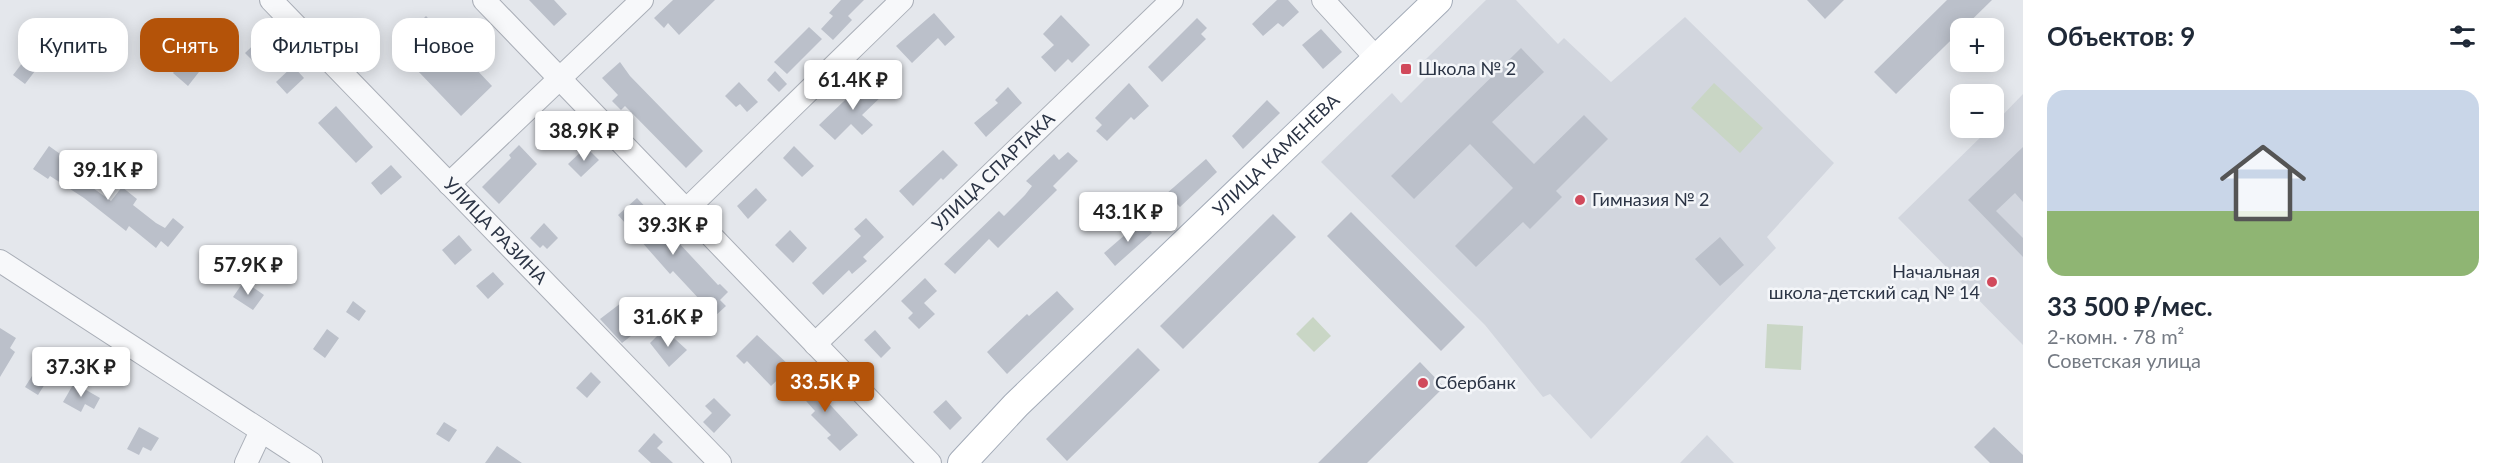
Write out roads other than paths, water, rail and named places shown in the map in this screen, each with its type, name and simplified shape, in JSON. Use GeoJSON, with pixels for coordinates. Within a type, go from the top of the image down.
{"type":"FeatureCollection","features":[{"type":"Feature","properties":{"kind":"main road","name":"УЛИЦА КАМЕНЕВА"},"geometry":{"type":"LineString","coordinates":[[962,463],[1016,405],[1438,0]]}},
{"type":"Feature","properties":{"kind":"street","name":"УЛИЦА РАЗИНА"},"geometry":{"type":"LineString","coordinates":[[271,0],[720,463]]}},
{"type":"Feature","properties":{"kind":"street"},"geometry":{"type":"LineString","coordinates":[[484,0],[930,463]]}},
{"type":"Feature","properties":{"kind":"street"},"geometry":{"type":"LineString","coordinates":[[450,184],[558,78],[642,0]]}},
{"type":"Feature","properties":{"kind":"street"},"geometry":{"type":"LineString","coordinates":[[687,209],[902,0]]}},
{"type":"Feature","properties":{"kind":"street","name":"УЛИЦА СПАРТАКА"},"geometry":{"type":"LineString","coordinates":[[815,344],[1172,0]]}},
{"type":"Feature","properties":{"kind":"street"},"geometry":{"type":"LineString","coordinates":[[1323,0],[1377,59]]}},
{"type":"Feature","properties":{"kind":"street"},"geometry":{"type":"LineString","coordinates":[[0,261],[311,463]]}},
{"type":"Feature","properties":{"kind":"street"},"geometry":{"type":"LineString","coordinates":[[246,463],[261,431]]}},
{"type":"Feature","properties":{"kind":"place","name":"Школа № 2"},"geometry":{"type":"Point","coordinates":[1406,69]}},
{"type":"Feature","properties":{"kind":"place","name":"Гимназия № 2"},"geometry":{"type":"Point","coordinates":[1580,200]}},
{"type":"Feature","properties":{"kind":"place","name":"Начальная школа-детский сад № 14"},"geometry":{"type":"Point","coordinates":[1992,282]}},
{"type":"Feature","properties":{"kind":"place","name":"Сбербанк"},"geometry":{"type":"Point","coordinates":[1423,383]}}]}
